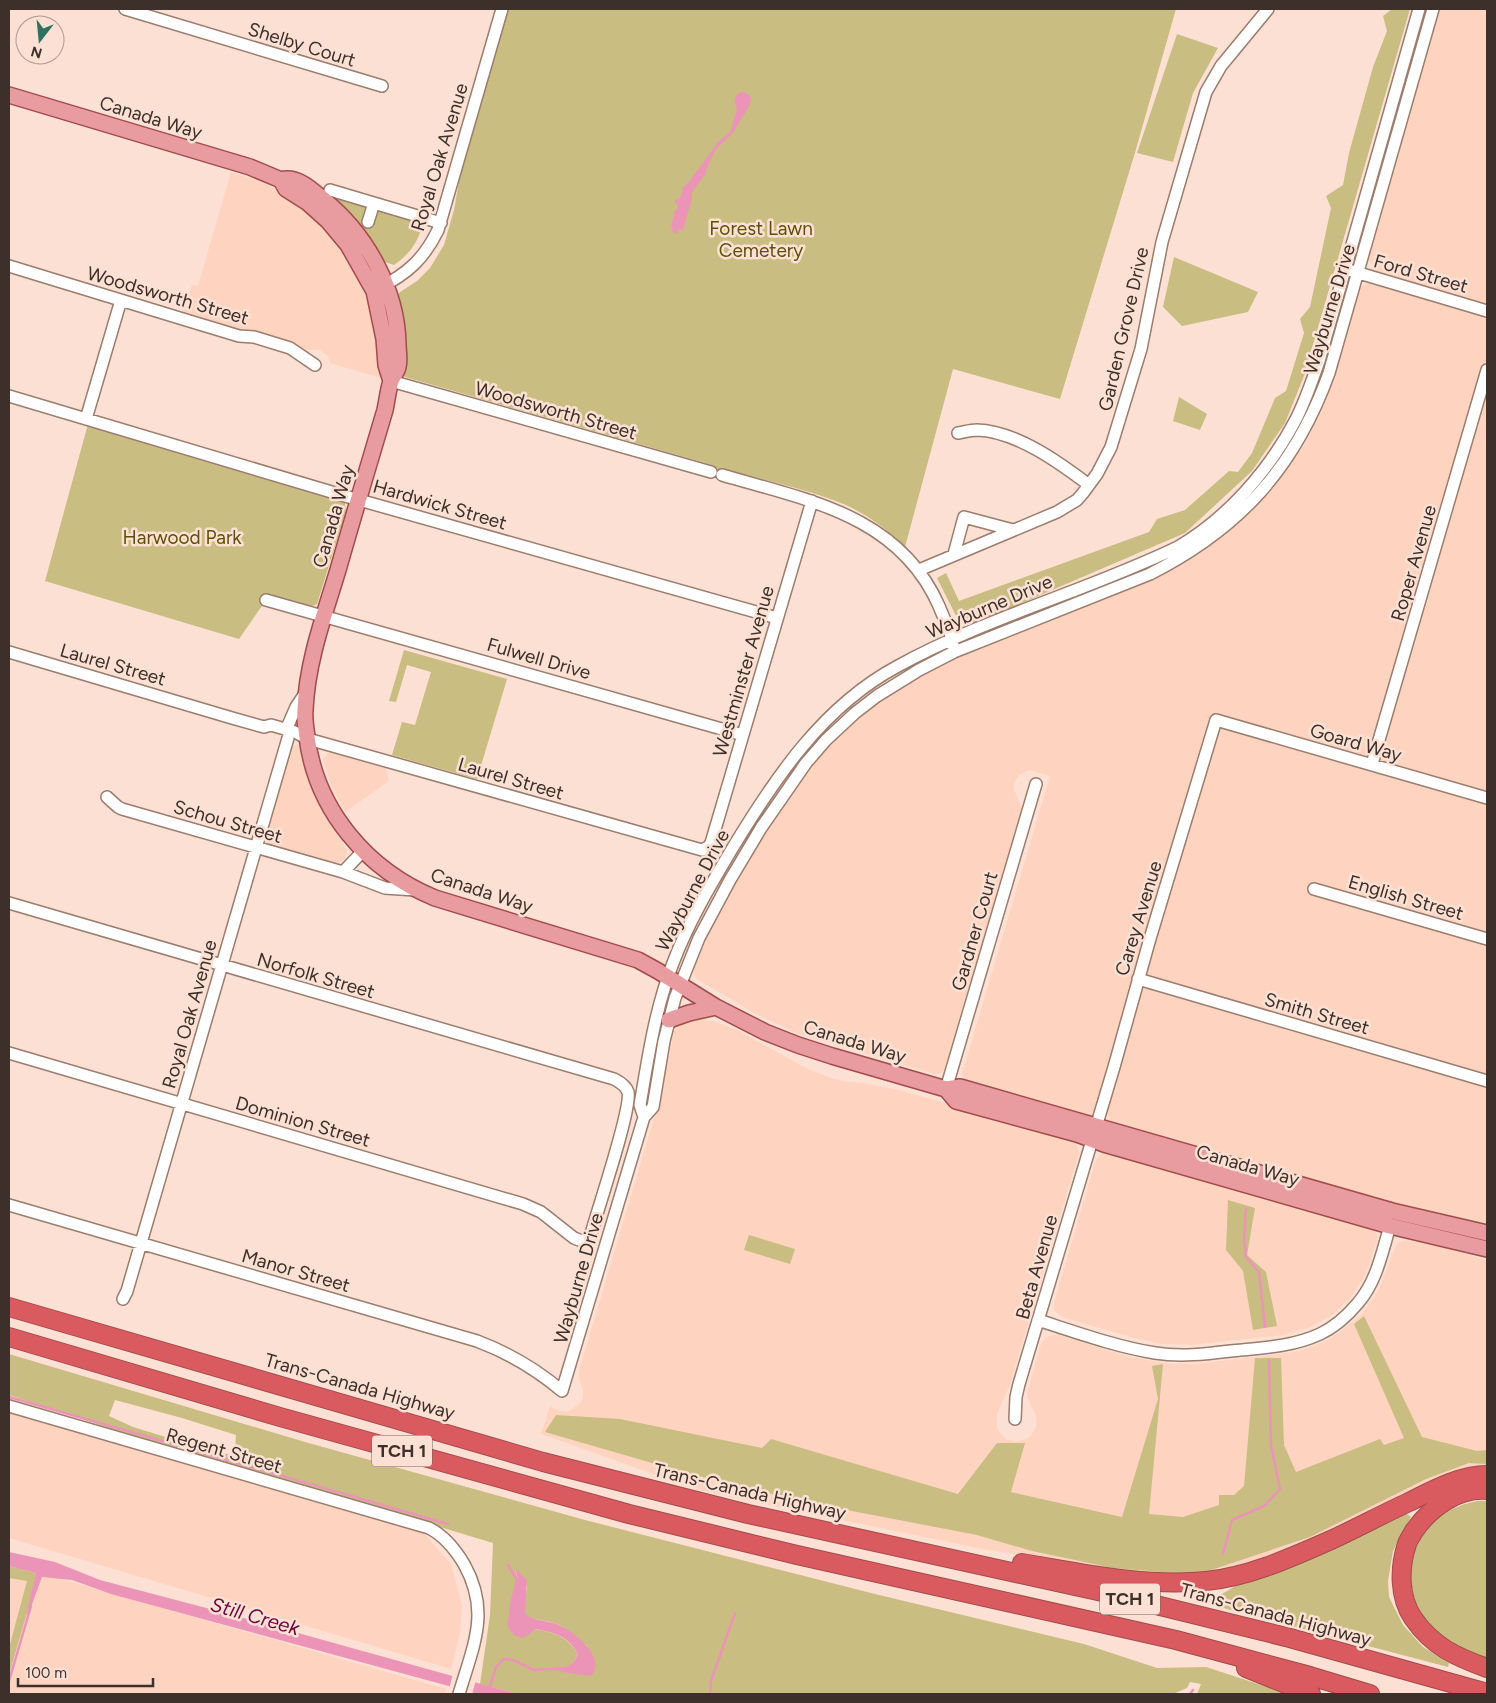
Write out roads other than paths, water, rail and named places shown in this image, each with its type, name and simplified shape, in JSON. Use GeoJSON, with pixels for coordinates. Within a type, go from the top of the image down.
{"type":"FeatureCollection","features":[{"type":"Feature","properties":{"kind":"highway","name":"Trans-Canada Highway"},"geometry":{"type":"LineString","coordinates":[[9,1306],[543,1462],[748,1514],[1107,1593],[1290,1638],[1487,1693]]}},
{"type":"Feature","properties":{"kind":"highway","name":"TCH 1"},"geometry":{"type":"LineString","coordinates":[[9,1337],[280,1417],[629,1514],[807,1557],[1176,1640],[1370,1694]]}},
{"type":"Feature","properties":{"kind":"highway"},"geometry":{"type":"LineString","coordinates":[[900,1547],[994,1558],[1112,1579],[1179,1583],[1207,1581],[1235,1576],[1281,1561],[1332,1540],[1434,1489],[1456,1480],[1487,1476]]}},
{"type":"Feature","properties":{"kind":"highway"},"geometry":{"type":"LineString","coordinates":[[1487,1490],[1482,1489],[1458,1495],[1438,1505],[1423,1518],[1407,1543],[1401,1569],[1403,1595],[1412,1617],[1430,1639],[1455,1656],[1487,1668]]}},
{"type":"Feature","properties":{"kind":"highway"},"geometry":{"type":"LineString","coordinates":[[1176,1640],[1311,1694]]}},
{"type":"Feature","properties":{"kind":"main road","name":"Canada Way"},"geometry":{"type":"LineString","coordinates":[[9,96],[250,167],[281,180],[290,178],[308,187],[330,204],[350,224],[369,250],[380,288],[397,325],[398,367],[391,381],[385,410],[311,662],[304,713],[315,774],[323,794],[339,822],[363,851],[393,876],[415,890],[453,905],[638,960],[716,1007],[765,1032],[798,1045],[946,1089],[956,1101],[1068,1132],[1094,1133],[1487,1233]]}},
{"type":"Feature","properties":{"kind":"main road"},"geometry":{"type":"LineString","coordinates":[[669,1020],[716,1007]]}},
{"type":"Feature","properties":{"kind":"main road","name":"Canada Way"},"geometry":{"type":"LineString","coordinates":[[1094,1133],[1390,1226],[1487,1248]]}},
{"type":"Feature","properties":{"kind":"street","name":"Shelby Court"},"geometry":{"type":"LineString","coordinates":[[125,9],[382,86]]}},
{"type":"Feature","properties":{"kind":"street","name":"Royal Oak Avenue"},"geometry":{"type":"LineString","coordinates":[[380,288],[404,274],[426,252],[441,223],[502,9]]}},
{"type":"Feature","properties":{"kind":"street","name":"Garden Grove Drive"},"geometry":{"type":"LineString","coordinates":[[919,570],[1067,507],[1089,486],[1108,454],[1141,349],[1162,242],[1206,92],[1221,66],[1268,9]]}},
{"type":"Feature","properties":{"kind":"street","name":"Wayburne Drive"},"geometry":{"type":"LineString","coordinates":[[644,1117],[640,1105],[654,1028],[674,981],[700,938],[749,848],[806,763],[826,740],[877,696],[919,670],[954,652],[1104,593],[1165,560],[1198,535],[1226,510],[1257,478],[1282,444],[1310,387],[1319,361],[1419,9]]}},
{"type":"Feature","properties":{"kind":"street","name":"Wayburne Drive"},"geometry":{"type":"LineString","coordinates":[[562,1391],[644,1117],[653,1107],[669,1020],[674,981],[673,963],[696,913],[764,797],[818,729],[836,711],[896,666],[952,638],[1197,547],[1230,523],[1268,483],[1294,448],[1310,420],[1322,394],[1336,354],[1433,9]]}},
{"type":"Feature","properties":{"kind":"street"},"geometry":{"type":"LineString","coordinates":[[330,190],[441,223]]}},
{"type":"Feature","properties":{"kind":"street"},"geometry":{"type":"LineString","coordinates":[[368,222],[374,203]]}},
{"type":"Feature","properties":{"kind":"street","name":"Woodsworth Street"},"geometry":{"type":"LineString","coordinates":[[9,266],[230,333],[254,337],[290,348],[315,365]]}},
{"type":"Feature","properties":{"kind":"street","name":"Ford Street"},"geometry":{"type":"LineString","coordinates":[[1345,270],[1487,311]]}},
{"type":"Feature","properties":{"kind":"street"},"geometry":{"type":"LineString","coordinates":[[86,419],[121,300]]}},
{"type":"Feature","properties":{"kind":"street","name":"Roper Avenue"},"geometry":{"type":"LineString","coordinates":[[1372,764],[1487,370]]}},
{"type":"Feature","properties":{"kind":"street","name":"Woodsworth Street"},"geometry":{"type":"LineString","coordinates":[[391,381],[717,473],[812,501],[844,513],[869,527],[892,544],[919,570],[934,596],[952,638],[954,652]]}},
{"type":"Feature","properties":{"kind":"street","name":"Hardwick Street"},"geometry":{"type":"LineString","coordinates":[[9,396],[359,499],[777,618]]}},
{"type":"Feature","properties":{"kind":"street"},"geometry":{"type":"LineString","coordinates":[[958,433],[978,430],[1016,440],[1046,455],[1089,486]]}},
{"type":"Feature","properties":{"kind":"street","name":"Westminster Avenue"},"geometry":{"type":"LineString","coordinates":[[705,849],[711,843],[812,501]]}},
{"type":"Feature","properties":{"kind":"street"},"geometry":{"type":"LineString","coordinates":[[954,554],[964,517],[1013,530]]}},
{"type":"Feature","properties":{"kind":"street","name":"Fulwell Drive"},"geometry":{"type":"LineString","coordinates":[[266,600],[743,735]]}},
{"type":"Feature","properties":{"kind":"street","name":"Laurel Street"},"geometry":{"type":"LineString","coordinates":[[9,652],[264,727],[270,732],[287,734],[294,739],[308,739],[696,849],[705,849]]}},
{"type":"Feature","properties":{"kind":"street","name":"Royal Oak Avenue"},"geometry":{"type":"LineString","coordinates":[[123,1299],[127,1291],[222,965],[287,734],[296,706],[306,692]]}},
{"type":"Feature","properties":{"kind":"street","name":"Goard Way"},"geometry":{"type":"LineString","coordinates":[[1216,720],[1487,798]]}},
{"type":"Feature","properties":{"kind":"street","name":"Carey Avenue"},"geometry":{"type":"LineString","coordinates":[[1094,1133],[1216,720]]}},
{"type":"Feature","properties":{"kind":"street"},"geometry":{"type":"LineString","coordinates":[[818,729],[826,740]]}},
{"type":"Feature","properties":{"kind":"street","name":"Gardner Court"},"geometry":{"type":"LineString","coordinates":[[946,1089],[1036,784]]}},
{"type":"Feature","properties":{"kind":"street","name":"Schou Street"},"geometry":{"type":"LineString","coordinates":[[107,797],[122,809],[344,872],[385,888],[415,890]]}},
{"type":"Feature","properties":{"kind":"street"},"geometry":{"type":"LineString","coordinates":[[344,872],[363,851]]}},
{"type":"Feature","properties":{"kind":"street","name":"English Street"},"geometry":{"type":"LineString","coordinates":[[1314,889],[1487,939]]}},
{"type":"Feature","properties":{"kind":"street","name":"Norfolk Street"},"geometry":{"type":"LineString","coordinates":[[9,904],[614,1079],[628,1092],[624,1118],[591,1234],[585,1240],[579,1240]]}},
{"type":"Feature","properties":{"kind":"street","name":"Smith Street"},"geometry":{"type":"LineString","coordinates":[[1138,980],[1487,1081]]}},
{"type":"Feature","properties":{"kind":"street","name":"Dominion Street"},"geometry":{"type":"LineString","coordinates":[[9,1053],[523,1204],[541,1212],[579,1240]]}},
{"type":"Feature","properties":{"kind":"street","name":"Beta Avenue"},"geometry":{"type":"LineString","coordinates":[[1016,1419],[1016,1397],[1094,1133]]}},
{"type":"Feature","properties":{"kind":"street","name":"Manor Street"},"geometry":{"type":"LineString","coordinates":[[9,1205],[477,1341],[528,1365],[562,1391]]}},
{"type":"Feature","properties":{"kind":"street"},"geometry":{"type":"LineString","coordinates":[[1038,1320],[1129,1347],[1168,1355],[1198,1354],[1283,1345],[1300,1341],[1328,1329],[1359,1302],[1376,1272],[1390,1226]]}},
{"type":"Feature","properties":{"kind":"street","name":"Regent Street"},"geometry":{"type":"LineString","coordinates":[[9,1406],[430,1528],[441,1534],[471,1577],[476,1591],[479,1620],[459,1694]]}},
{"type":"Feature","properties":{"kind":"waterway"},"geometry":{"type":"LineString","coordinates":[[1246,1209],[1244,1240],[1246,1257],[1259,1272],[1265,1327]]}},
{"type":"Feature","properties":{"kind":"waterway"},"geometry":{"type":"LineString","coordinates":[[1223,1554],[1232,1520],[1264,1506],[1280,1489],[1271,1445],[1269,1360]]}},
{"type":"Feature","properties":{"kind":"waterway"},"geometry":{"type":"LineString","coordinates":[[9,1397],[180,1446]]}},
{"type":"Feature","properties":{"kind":"waterway"},"geometry":{"type":"LineString","coordinates":[[189,1449],[448,1524]]}},
{"type":"Feature","properties":{"kind":"waterway"},"geometry":{"type":"LineString","coordinates":[[508,1565],[517,1580],[510,1610]]}},
{"type":"Feature","properties":{"kind":"waterway"},"geometry":{"type":"LineString","coordinates":[[9,1681],[31,1606]]}},
{"type":"Feature","properties":{"kind":"waterway"},"geometry":{"type":"LineString","coordinates":[[710,1694],[711,1681],[735,1613]]}},
{"type":"Feature","properties":{"kind":"waterway"},"geometry":{"type":"LineString","coordinates":[[489,1689],[496,1667],[504,1659],[513,1660],[534,1670],[567,1668]]}},
{"type":"Feature","properties":{"kind":"waterway"},"geometry":{"type":"LineString","coordinates":[[1190,1694],[1193,1690]]}},
{"type":"Feature","properties":{"kind":"park label","name":"Forest Lawn Cemetery"},"geometry":{"type":"Point","coordinates":[761,239]}},
{"type":"Feature","properties":{"kind":"park label","name":"Harwood Park"},"geometry":{"type":"Point","coordinates":[182,537]}},
{"type":"Feature","properties":{"kind":"water label","name":"Still Creek"},"geometry":{"type":"Point","coordinates":[255,1616]}}]}
